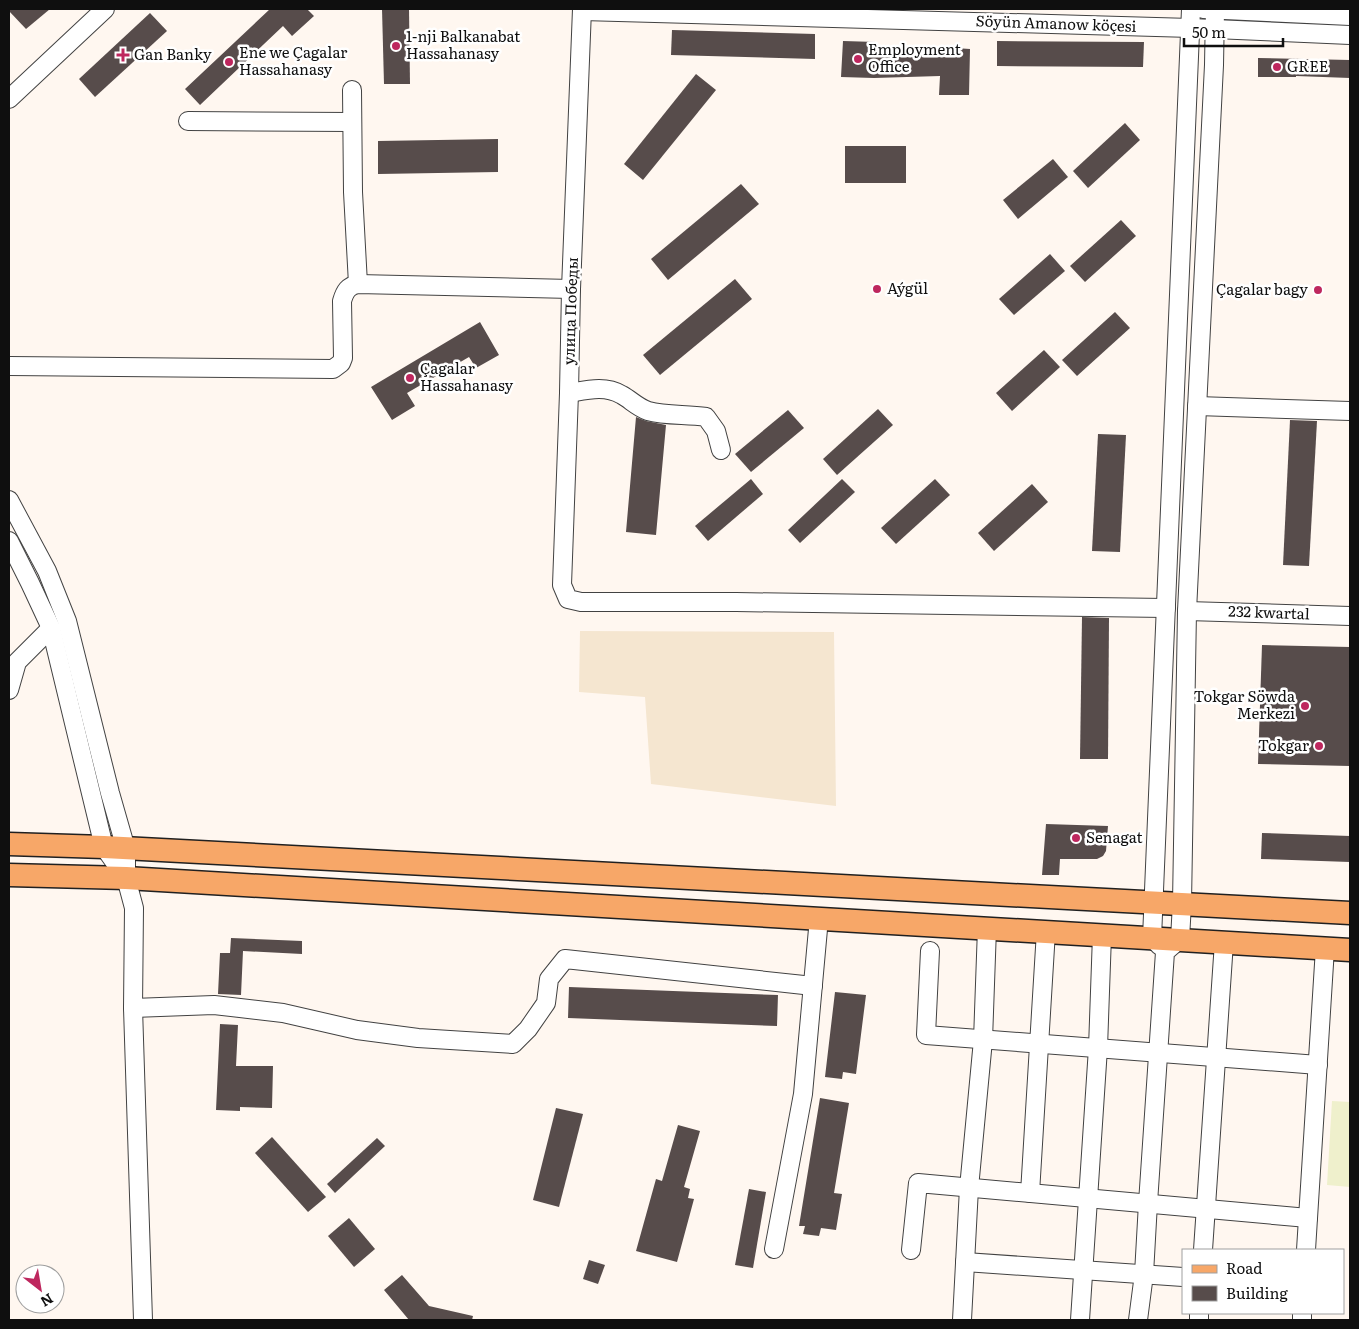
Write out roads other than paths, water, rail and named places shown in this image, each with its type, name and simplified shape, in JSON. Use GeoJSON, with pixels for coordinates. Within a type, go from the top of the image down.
{"type":"FeatureCollection","features":[{"type":"Feature","properties":{"kind":"main road"},"geometry":{"type":"LineString","coordinates":[[9,844],[1350,913]]}},
{"type":"Feature","properties":{"kind":"main road"},"geometry":{"type":"LineString","coordinates":[[9,875],[126,878],[1046,931],[1102,935],[1166,943],[1224,942],[1350,950]]}},
{"type":"Feature","properties":{"kind":"street"},"geometry":{"type":"LineString","coordinates":[[9,99],[106,9]]}},
{"type":"Feature","properties":{"kind":"street"},"geometry":{"type":"LineString","coordinates":[[1166,943],[1154,902],[1191,9]]}},
{"type":"Feature","properties":{"kind":"street"},"geometry":{"type":"LineString","coordinates":[[1138,1320],[1144,1274],[1166,943],[1182,903],[1187,611],[1214,65],[1214,30],[1207,9],[1350,16]]}},
{"type":"Feature","properties":{"kind":"street","name":"Söyün Amanow köçesi"},"geometry":{"type":"LineString","coordinates":[[582,10],[1190,28],[1350,35]]}},
{"type":"Feature","properties":{"kind":"street","name":"улица Победы"},"geometry":{"type":"LineString","coordinates":[[582,10],[562,585],[568,599],[581,602],[736,602],[1166,608]]}},
{"type":"Feature","properties":{"kind":"street"},"geometry":{"type":"LineString","coordinates":[[352,90],[353,192],[358,284]]}},
{"type":"Feature","properties":{"kind":"street"},"geometry":{"type":"LineString","coordinates":[[188,121],[352,122]]}},
{"type":"Feature","properties":{"kind":"street"},"geometry":{"type":"LineString","coordinates":[[9,366],[333,369],[341,363],[343,358],[342,301],[344,294],[352,285],[571,289]]}},
{"type":"Feature","properties":{"kind":"street"},"geometry":{"type":"LineString","coordinates":[[569,393],[599,388],[612,390],[635,405],[650,411],[706,417],[716,431],[721,450]]}},
{"type":"Feature","properties":{"kind":"street"},"geometry":{"type":"LineString","coordinates":[[1197,406],[1350,410]]}},
{"type":"Feature","properties":{"kind":"street"},"geometry":{"type":"LineString","coordinates":[[9,500],[47,571],[66,621],[110,793],[115,848]]}},
{"type":"Feature","properties":{"kind":"street"},"geometry":{"type":"LineString","coordinates":[[9,541],[51,628],[134,908],[133,1008],[143,1320]]}},
{"type":"Feature","properties":{"kind":"street","name":"232 kwartal"},"geometry":{"type":"LineString","coordinates":[[1187,611],[1350,616]]}},
{"type":"Feature","properties":{"kind":"street"},"geometry":{"type":"LineString","coordinates":[[9,690],[18,662],[51,628]]}},
{"type":"Feature","properties":{"kind":"street"},"geometry":{"type":"LineString","coordinates":[[774,1249],[803,1094],[819,918]]}},
{"type":"Feature","properties":{"kind":"street"},"geometry":{"type":"LineString","coordinates":[[962,1320],[969,1188],[983,1040],[986,928]]}},
{"type":"Feature","properties":{"kind":"street"},"geometry":{"type":"LineString","coordinates":[[1030,1193],[1046,931]]}},
{"type":"Feature","properties":{"kind":"street"},"geometry":{"type":"LineString","coordinates":[[1080,1320],[1098,1048],[1102,935]]}},
{"type":"Feature","properties":{"kind":"street"},"geometry":{"type":"LineString","coordinates":[[1203,1249],[1224,942]]}},
{"type":"Feature","properties":{"kind":"street"},"geometry":{"type":"LineString","coordinates":[[1306,1249],[1325,948]]}},
{"type":"Feature","properties":{"kind":"street"},"geometry":{"type":"LineString","coordinates":[[930,951],[926,1035],[1318,1065]]}},
{"type":"Feature","properties":{"kind":"street"},"geometry":{"type":"LineString","coordinates":[[133,1008],[214,1005],[283,1013],[358,1030],[418,1038],[513,1044],[528,1029],[546,1003],[549,979],[564,959],[813,986]]}},
{"type":"Feature","properties":{"kind":"street"},"geometry":{"type":"LineString","coordinates":[[910,1250],[918,1183],[1308,1218]]}},
{"type":"Feature","properties":{"kind":"street"},"geometry":{"type":"LineString","coordinates":[[965,1262],[1182,1277]]}},
{"type":"Feature","properties":{"kind":"place","name":"1-nji Balkanabat Hassahanasy"},"geometry":{"type":"Point","coordinates":[396,46]}},
{"type":"Feature","properties":{"kind":"place","name":"Gan Banky"},"geometry":{"type":"Point","coordinates":[123,55]}},
{"type":"Feature","properties":{"kind":"place","name":"Employment Office"},"geometry":{"type":"Point","coordinates":[858,59]}},
{"type":"Feature","properties":{"kind":"place","name":"Ene we Çagalar Hassahanasy"},"geometry":{"type":"Point","coordinates":[229,62]}},
{"type":"Feature","properties":{"kind":"place","name":"GREE"},"geometry":{"type":"Point","coordinates":[1277,67]}},
{"type":"Feature","properties":{"kind":"place","name":"Aýgül"},"geometry":{"type":"Point","coordinates":[877,289]}},
{"type":"Feature","properties":{"kind":"place","name":"Çagalar bagy"},"geometry":{"type":"Point","coordinates":[1318,290]}},
{"type":"Feature","properties":{"kind":"place","name":"Çagalar Hassahanasy"},"geometry":{"type":"Point","coordinates":[410,378]}},
{"type":"Feature","properties":{"kind":"place","name":"Tokgar Söwda Merkezi"},"geometry":{"type":"Point","coordinates":[1305,706]}},
{"type":"Feature","properties":{"kind":"place","name":"Tokgar"},"geometry":{"type":"Point","coordinates":[1319,746]}},
{"type":"Feature","properties":{"kind":"place","name":"Senagat"},"geometry":{"type":"Point","coordinates":[1076,838]}}]}
